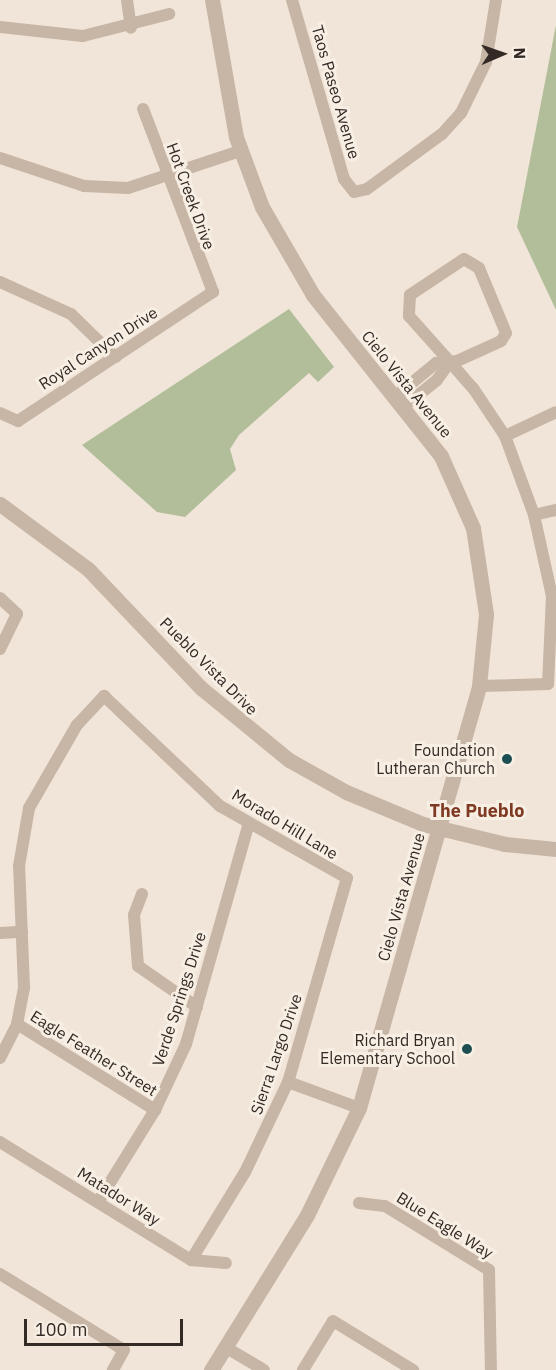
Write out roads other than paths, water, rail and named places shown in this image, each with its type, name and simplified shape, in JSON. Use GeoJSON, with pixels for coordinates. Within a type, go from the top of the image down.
{"type":"FeatureCollection","features":[{"type":"Feature","properties":{"kind":"street"},"geometry":{"type":"LineString","coordinates":[[127,0],[131,28]]}},
{"type":"Feature","properties":{"kind":"street","name":"Cielo Vista Avenue"},"geometry":{"type":"LineString","coordinates":[[211,1370],[307,1215],[359,1108],[479,686],[486,614],[473,528],[441,456],[297,272],[240,151],[212,0]]}},
{"type":"Feature","properties":{"kind":"street","name":"Taos Paseo Avenue"},"geometry":{"type":"LineString","coordinates":[[292,0],[344,178],[354,192],[368,189],[442,134],[461,113],[486,62],[496,0]]}},
{"type":"Feature","properties":{"kind":"street"},"geometry":{"type":"LineString","coordinates":[[0,27],[50,36],[131,28],[169,14]]}},
{"type":"Feature","properties":{"kind":"street","name":"Hot Creek Drive"},"geometry":{"type":"LineString","coordinates":[[143,109],[165,176],[213,292]]}},
{"type":"Feature","properties":{"kind":"street"},"geometry":{"type":"LineString","coordinates":[[0,158],[84,186],[128,188],[240,151]]}},
{"type":"Feature","properties":{"kind":"street"},"geometry":{"type":"LineString","coordinates":[[400,402],[402,391],[436,363],[450,362],[501,341],[506,333],[479,268],[470,260],[457,261],[410,295],[406,306],[409,316],[450,362],[505,436],[534,515],[554,596],[554,650],[548,684],[479,686]]}},
{"type":"Feature","properties":{"kind":"street"},"geometry":{"type":"LineString","coordinates":[[0,282],[71,314],[115,357]]}},
{"type":"Feature","properties":{"kind":"street","name":"Royal Canyon Drive"},"geometry":{"type":"LineString","coordinates":[[0,412],[18,421],[213,292]]}},
{"type":"Feature","properties":{"kind":"street"},"geometry":{"type":"LineString","coordinates":[[400,402],[428,387],[450,362]]}},
{"type":"Feature","properties":{"kind":"street"},"geometry":{"type":"LineString","coordinates":[[419,377],[428,387]]}},
{"type":"Feature","properties":{"kind":"street"},"geometry":{"type":"LineString","coordinates":[[505,436],[556,412]]}},
{"type":"Feature","properties":{"kind":"street","name":"Pueblo Vista Drive"},"geometry":{"type":"LineString","coordinates":[[0,504],[88,569],[201,688],[270,747],[354,796],[439,829],[556,849]]}},
{"type":"Feature","properties":{"kind":"street"},"geometry":{"type":"LineString","coordinates":[[534,515],[556,510]]}},
{"type":"Feature","properties":{"kind":"street"},"geometry":{"type":"LineString","coordinates":[[0,597],[17,614],[0,649]]}},
{"type":"Feature","properties":{"kind":"street","name":"Morado Hill Lane"},"geometry":{"type":"LineString","coordinates":[[22,932],[20,866],[29,808],[77,725],[104,696],[175,769],[248,826],[347,878]]}},
{"type":"Feature","properties":{"kind":"street","name":"Verde Springs Drive"},"geometry":{"type":"LineString","coordinates":[[98,1202],[155,1110],[197,1008],[248,826]]}},
{"type":"Feature","properties":{"kind":"street","name":"Sierra Largo Drive"},"geometry":{"type":"LineString","coordinates":[[191,1260],[245,1172],[288,1082],[347,878]]}},
{"type":"Feature","properties":{"kind":"street"},"geometry":{"type":"LineString","coordinates":[[142,894],[134,915],[138,966],[197,1008]]}},
{"type":"Feature","properties":{"kind":"street"},"geometry":{"type":"LineString","coordinates":[[0,933],[22,932],[24,988],[16,1024],[0,1058]]}},
{"type":"Feature","properties":{"kind":"street","name":"Eagle Feather Street"},"geometry":{"type":"LineString","coordinates":[[16,1024],[155,1110]]}},
{"type":"Feature","properties":{"kind":"street"},"geometry":{"type":"LineString","coordinates":[[288,1082],[359,1108]]}},
{"type":"Feature","properties":{"kind":"street","name":"Matador Way"},"geometry":{"type":"LineString","coordinates":[[0,1142],[191,1260],[226,1263]]}},
{"type":"Feature","properties":{"kind":"street","name":"Blue Eagle Way"},"geometry":{"type":"LineString","coordinates":[[358,1203],[385,1206],[489,1270],[491,1370]]}},
{"type":"Feature","properties":{"kind":"street"},"geometry":{"type":"LineString","coordinates":[[0,1274],[124,1350],[113,1370]]}},
{"type":"Feature","properties":{"kind":"street"},"geometry":{"type":"LineString","coordinates":[[303,1370],[333,1321],[413,1370]]}},
{"type":"Feature","properties":{"kind":"street"},"geometry":{"type":"LineString","coordinates":[[225,1347],[264,1370]]}},
{"type":"Feature","properties":{"kind":"place","name":"Foundation Lutheran Church"},"geometry":{"type":"Point","coordinates":[507,759]}},
{"type":"Feature","properties":{"kind":"place","name":"Richard Bryan Elementary School"},"geometry":{"type":"Point","coordinates":[467,1049]}},
{"type":"Feature","properties":{"kind":"district","name":"The Pueblo"},"geometry":{"type":"Point","coordinates":[477,811]}}]}
